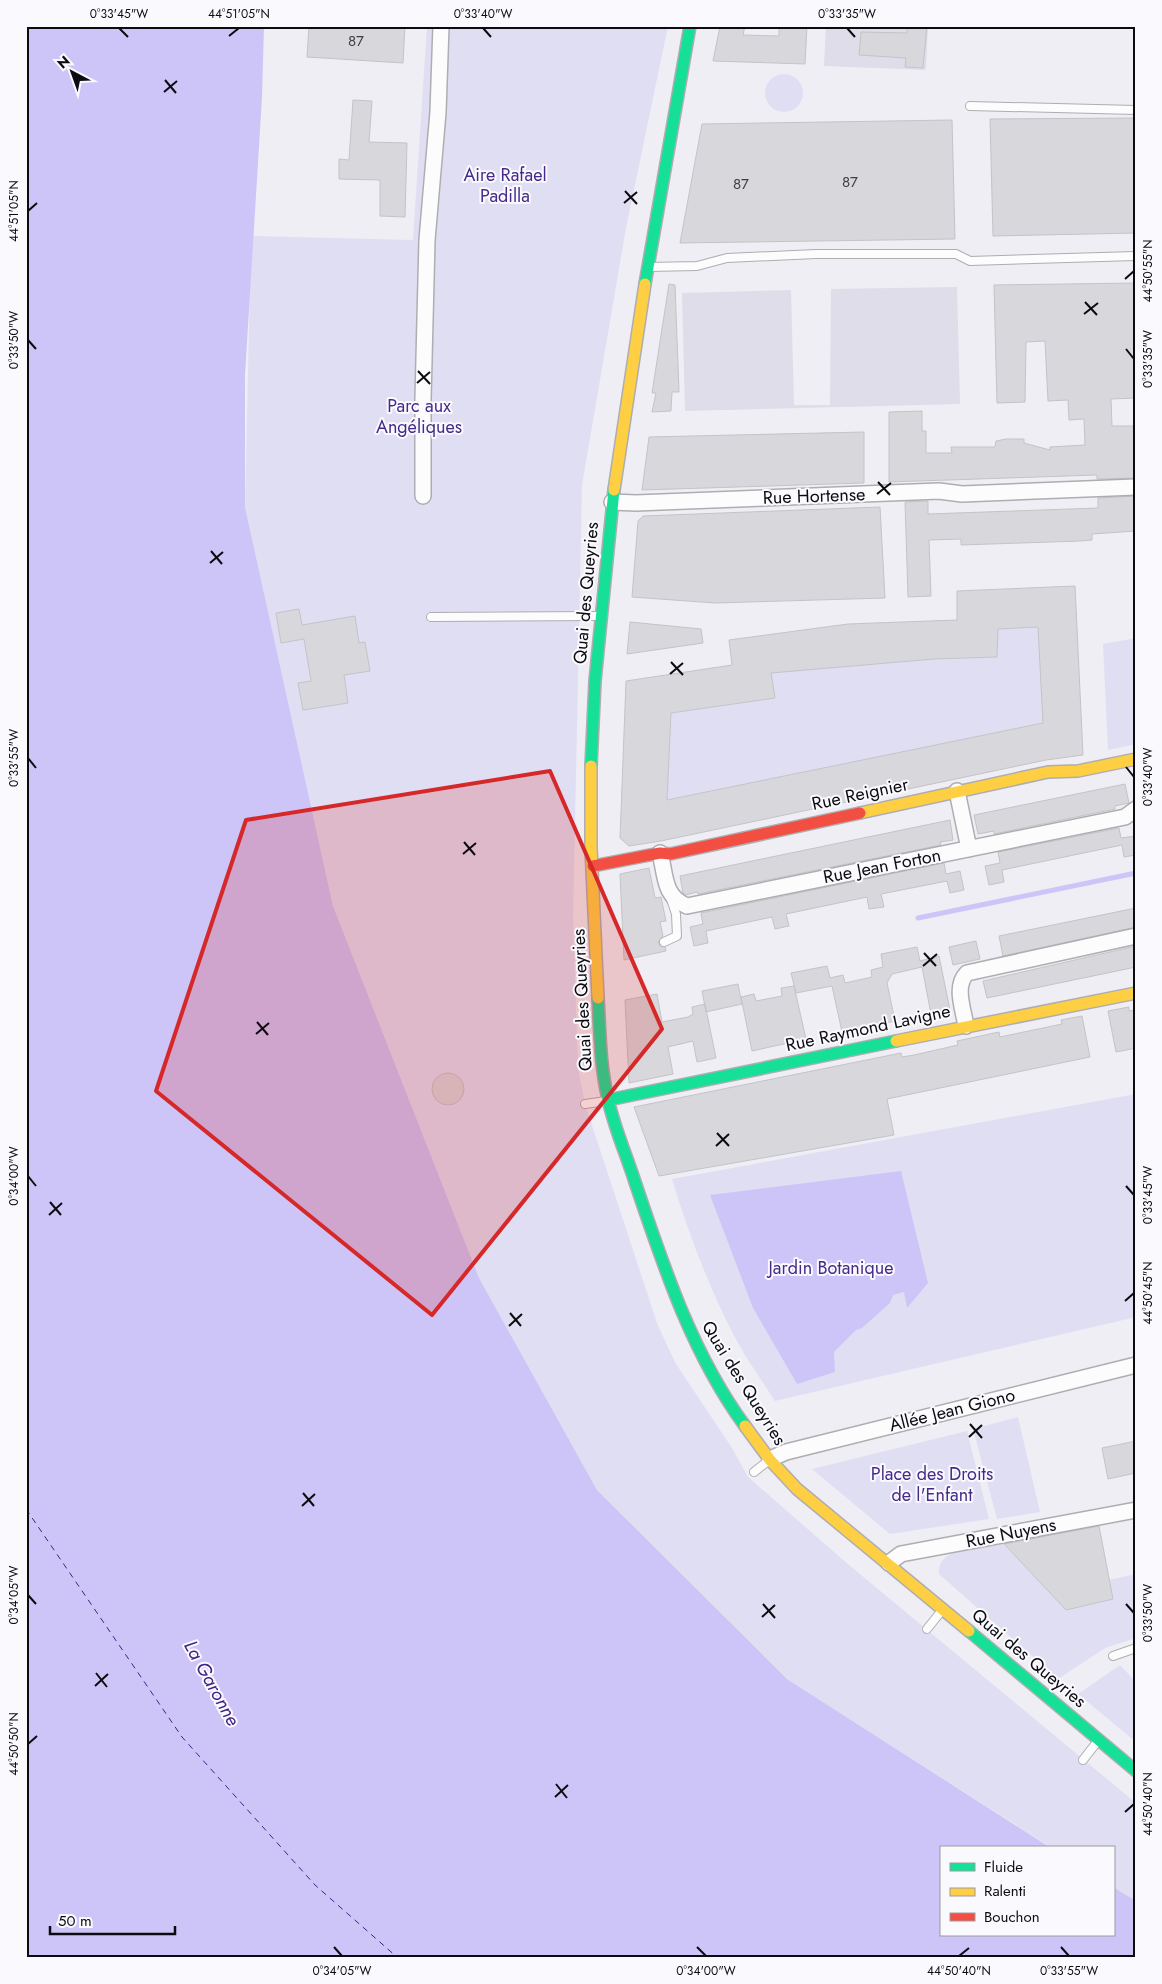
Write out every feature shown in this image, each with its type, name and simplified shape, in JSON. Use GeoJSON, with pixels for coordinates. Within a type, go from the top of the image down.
{"type":"FeatureCollection","features":[{"type":"Feature","properties":{"kind":"main road","name":"Quai des Queyries"},"geometry":{"type":"LineString","coordinates":[[690,26],[646,267],[612,502],[601,616],[591,777],[602,1065],[608,1100],[683,1316],[700,1352],[747,1427],[770,1459],[808,1499],[889,1563],[1136,1772]]}},
{"type":"Feature","properties":{"kind":"main road","name":"Rue Reignier"},"geometry":{"type":"LineString","coordinates":[[593,866],[660,853],[670,854],[1048,772],[1078,772],[1136,759]]}},
{"type":"Feature","properties":{"kind":"main road","name":"Rue Raymond Lavigne"},"geometry":{"type":"LineString","coordinates":[[608,1100],[1136,993]]}},
{"type":"Feature","properties":{"kind":"street"},"geometry":{"type":"LineString","coordinates":[[423,496],[427,240],[438,112],[441,26]]}},
{"type":"Feature","properties":{"kind":"street","name":"Rue Hortense"},"geometry":{"type":"LineString","coordinates":[[612,502],[636,503],[939,491],[962,494],[1136,488]]}},
{"type":"Feature","properties":{"kind":"street"},"geometry":{"type":"LineString","coordinates":[[957,791],[969,849]]}},
{"type":"Feature","properties":{"kind":"street","name":"Rue Jean Forton"},"geometry":{"type":"LineString","coordinates":[[670,894],[676,901],[687,906],[1125,817],[1136,809]]}},
{"type":"Feature","properties":{"kind":"street"},"geometry":{"type":"LineString","coordinates":[[660,853],[670,894]]}},
{"type":"Feature","properties":{"kind":"street"},"geometry":{"type":"LineString","coordinates":[[966,1026],[959,987],[961,978],[967,972],[1136,936]]}},
{"type":"Feature","properties":{"kind":"street","name":"Allée Jean Giono"},"geometry":{"type":"LineString","coordinates":[[770,1459],[786,1452],[1136,1365]]}},
{"type":"Feature","properties":{"kind":"street","name":"Rue Nuyens"},"geometry":{"type":"LineString","coordinates":[[889,1563],[901,1554],[1136,1510]]}},
{"type":"Feature","properties":{"kind":"lane"},"geometry":{"type":"LineString","coordinates":[[970,106],[1136,110]]}},
{"type":"Feature","properties":{"kind":"lane"},"geometry":{"type":"LineString","coordinates":[[646,267],[697,266],[727,258],[816,254],[956,254],[970,261],[1136,256]]}},
{"type":"Feature","properties":{"kind":"lane"},"geometry":{"type":"LineString","coordinates":[[431,617],[601,616]]}},
{"type":"Feature","properties":{"kind":"lane"},"geometry":{"type":"LineString","coordinates":[[664,942],[677,936],[678,930],[670,894]]}},
{"type":"Feature","properties":{"kind":"lane"},"geometry":{"type":"LineString","coordinates":[[585,1104],[608,1100]]}},
{"type":"Feature","properties":{"kind":"lane"},"geometry":{"type":"LineString","coordinates":[[754,1472],[770,1459]]}},
{"type":"Feature","properties":{"kind":"lane"},"geometry":{"type":"LineString","coordinates":[[927,1629],[944,1609]]}},
{"type":"Feature","properties":{"kind":"lane"},"geometry":{"type":"LineString","coordinates":[[1113,1656],[1136,1648]]}},
{"type":"Feature","properties":{"kind":"lane"},"geometry":{"type":"LineString","coordinates":[[1083,1760],[1099,1740]]}},
{"type":"Feature","properties":{"kind":"highlighted area"},"geometry":{"type":"Polygon","coordinates":[[[550,771],[662,1029],[432,1315],[156,1091],[246,820],[550,771]]]}},
{"type":"Feature","properties":{"kind":"shaded area"},"geometry":{"type":"Polygon","coordinates":[[[826,26],[928,26],[926,70],[824,66],[826,26]]]}},
{"type":"Feature","properties":{"kind":"shaded area"},"geometry":{"type":"Polygon","coordinates":[[[957,287],[960,404],[685,411],[682,293],[791,290],[794,405],[830,405],[831,289],[957,287]]]}},
{"type":"Feature","properties":{"kind":"green space","name":"Parc aux Angéliques"},"geometry":{"type":"Polygon","coordinates":[[[427,26],[668,26],[626,228],[582,485],[573,919],[578,1068],[585,1104],[658,1326],[676,1364],[732,1448],[748,1477],[849,1565],[1136,1803],[1136,1901],[1114,1888],[1114,1846],[1049,1846],[787,1679],[597,1490],[479,1278],[333,906],[245,507],[251,236],[413,240],[427,26]]]}},
{"type":"Feature","properties":{"kind":"green space"},"geometry":{"type":"Polygon","coordinates":[[[784,74],[798,79],[803,93],[798,107],[784,112],[770,107],[765,93],[770,79],[784,74]]]}},
{"type":"Feature","properties":{"kind":"green space"},"geometry":{"type":"Polygon","coordinates":[[[1038,627],[1043,723],[667,800],[671,713],[775,698],[771,673],[934,659],[997,657],[998,629],[1038,627]]]}},
{"type":"Feature","properties":{"kind":"green space"},"geometry":{"type":"Polygon","coordinates":[[[1136,638],[1136,744],[1108,750],[1103,644],[1136,638]]]}},
{"type":"Feature","properties":{"kind":"green space","name":"Jardin Botanique"},"geometry":{"type":"Polygon","coordinates":[[[1136,1094],[1136,1317],[775,1401],[742,1350],[718,1303],[693,1242],[672,1179],[1136,1094]]]}},
{"type":"Feature","properties":{"kind":"green space"},"geometry":{"type":"Polygon","coordinates":[[[1018,1417],[1040,1512],[997,1519],[973,1429],[1018,1417]]]}},
{"type":"Feature","properties":{"kind":"green space","name":"Place des Droits de l'Enfant"},"geometry":{"type":"Polygon","coordinates":[[[967,1431],[989,1519],[890,1534],[812,1469],[967,1431]]]}},
{"type":"Feature","properties":{"kind":"green space"},"geometry":{"type":"Polygon","coordinates":[[[1002,1543],[1067,1610],[1112,1599],[1109,1580],[1136,1574],[1136,1638],[1105,1648],[1058,1679],[939,1574],[940,1565],[945,1558],[953,1553],[963,1549],[1002,1543]]]}},
{"type":"Feature","properties":{"kind":"green space"},"geometry":{"type":"Polygon","coordinates":[[[1120,1665],[1136,1682],[1136,1742],[1078,1694],[1120,1665]]]}},
{"type":"Feature","properties":{"kind":"water","name":"La Garonne"},"geometry":{"type":"Polygon","coordinates":[[[26,26],[264,26],[262,97],[245,375],[245,507],[333,906],[479,1278],[597,1490],[787,1679],[1048,1846],[940,1846],[940,1936],[1114,1936],[1114,1888],[1136,1901],[1136,1958],[26,1958],[26,26]]]}},
{"type":"Feature","properties":{"kind":"water"},"geometry":{"type":"Polygon","coordinates":[[[901,1171],[928,1283],[907,1308],[904,1292],[893,1295],[890,1303],[862,1328],[856,1330],[834,1352],[835,1372],[797,1384],[753,1308],[710,1195],[901,1171]]]}},
{"type":"Feature","properties":{"kind":"building"},"geometry":{"type":"Polygon","coordinates":[[[309,26],[405,26],[403,63],[307,57],[309,26]]]}},
{"type":"Feature","properties":{"kind":"building"},"geometry":{"type":"Polygon","coordinates":[[[720,26],[745,26],[743,35],[779,36],[779,26],[807,26],[805,64],[713,61],[720,26]]]}},
{"type":"Feature","properties":{"kind":"building"},"geometry":{"type":"Polygon","coordinates":[[[907,26],[927,26],[923,68],[905,67],[906,58],[859,55],[861,32],[907,33],[907,26]]]}},
{"type":"Feature","properties":{"kind":"building"},"geometry":{"type":"Polygon","coordinates":[[[353,100],[372,101],[369,142],[407,143],[405,217],[380,216],[380,180],[339,179],[339,159],[349,160],[353,100]]]}},
{"type":"Feature","properties":{"kind":"building"},"geometry":{"type":"Polygon","coordinates":[[[1134,118],[1136,233],[993,236],[990,119],[1134,118]]]}},
{"type":"Feature","properties":{"kind":"building"},"geometry":{"type":"Polygon","coordinates":[[[952,120],[955,239],[680,243],[702,124],[952,120]]]}},
{"type":"Feature","properties":{"kind":"building"},"geometry":{"type":"Polygon","coordinates":[[[1136,283],[1136,398],[1111,399],[1112,426],[1133,426],[1136,478],[1097,479],[1097,475],[889,482],[889,412],[922,411],[922,431],[926,431],[926,453],[952,453],[951,447],[995,447],[996,441],[1006,439],[1024,439],[1024,443],[1050,450],[1050,447],[1085,445],[1084,419],[1069,420],[1068,400],[1048,401],[1045,341],[1026,342],[1025,402],[997,403],[994,285],[1136,283]]]}},
{"type":"Feature","properties":{"kind":"building"},"geometry":{"type":"Polygon","coordinates":[[[669,284],[675,285],[679,392],[672,392],[671,411],[652,412],[656,393],[652,393],[669,284]]]}},
{"type":"Feature","properties":{"kind":"building"},"geometry":{"type":"Polygon","coordinates":[[[864,432],[864,483],[642,490],[649,437],[864,432]]]}},
{"type":"Feature","properties":{"kind":"building"},"geometry":{"type":"Polygon","coordinates":[[[1136,496],[1136,531],[1092,534],[1092,540],[1080,541],[961,545],[961,539],[929,540],[931,596],[908,597],[905,502],[928,501],[928,514],[1098,508],[1098,498],[1136,496]]]}},
{"type":"Feature","properties":{"kind":"building"},"geometry":{"type":"Polygon","coordinates":[[[880,507],[885,598],[715,603],[632,597],[638,521],[643,516],[880,507]]]}},
{"type":"Feature","properties":{"kind":"building"},"geometry":{"type":"Polygon","coordinates":[[[1075,586],[1083,755],[1046,760],[661,841],[629,846],[620,838],[626,681],[732,665],[729,640],[848,624],[957,620],[957,591],[1075,586]],[[1038,627],[998,629],[997,657],[934,659],[771,673],[775,698],[671,713],[667,800],[1043,723],[1038,627]]]}},
{"type":"Feature","properties":{"kind":"building"},"geometry":{"type":"Polygon","coordinates":[[[299,609],[302,625],[355,616],[359,643],[365,642],[370,671],[344,675],[348,703],[303,710],[298,683],[311,681],[304,639],[281,643],[276,613],[299,609]]]}},
{"type":"Feature","properties":{"kind":"building"},"geometry":{"type":"Polygon","coordinates":[[[630,622],[701,629],[703,643],[627,654],[630,622]]]}},
{"type":"Feature","properties":{"kind":"building"},"geometry":{"type":"Polygon","coordinates":[[[1125,784],[1129,803],[1115,806],[1115,809],[994,834],[994,831],[978,834],[974,815],[1125,784]]]}},
{"type":"Feature","properties":{"kind":"building"},"geometry":{"type":"Polygon","coordinates":[[[950,820],[953,840],[940,842],[941,845],[698,894],[697,892],[686,895],[683,893],[680,876],[950,820]]]}},
{"type":"Feature","properties":{"kind":"building"},"geometry":{"type":"Polygon","coordinates":[[[1119,828],[1121,838],[1136,836],[1136,855],[1124,857],[1122,845],[1002,870],[1004,882],[989,885],[985,866],[1000,863],[998,852],[1119,828]]]}},
{"type":"Feature","properties":{"kind":"building"},"geometry":{"type":"Polygon","coordinates":[[[944,863],[946,874],[960,871],[964,890],[950,893],[947,881],[881,894],[884,907],[869,909],[867,897],[786,914],[789,926],[775,929],[772,917],[706,931],[708,943],[694,946],[690,927],[703,924],[701,913],[944,863]]]}},
{"type":"Feature","properties":{"kind":"building"},"geometry":{"type":"Polygon","coordinates":[[[649,868],[655,898],[661,897],[666,921],[660,922],[663,936],[658,942],[660,946],[665,947],[666,951],[624,960],[620,874],[649,868]]]}},
{"type":"Feature","properties":{"kind":"building"},"geometry":{"type":"Polygon","coordinates":[[[1136,908],[1136,927],[1003,956],[999,936],[1136,908]]]}},
{"type":"Feature","properties":{"kind":"building"},"geometry":{"type":"Polygon","coordinates":[[[976,941],[980,959],[953,965],[949,947],[976,941]]]}},
{"type":"Feature","properties":{"kind":"building"},"geometry":{"type":"Polygon","coordinates":[[[1136,946],[1136,967],[987,998],[983,981],[1136,946]]]}},
{"type":"Feature","properties":{"kind":"building"},"geometry":{"type":"Polygon","coordinates":[[[917,947],[920,961],[939,956],[950,1010],[931,1014],[922,967],[892,974],[887,983],[895,1021],[842,1032],[832,986],[796,993],[791,973],[827,966],[830,978],[843,975],[845,983],[872,977],[871,970],[883,967],[881,954],[917,947]]]}},
{"type":"Feature","properties":{"kind":"building"},"geometry":{"type":"Polygon","coordinates":[[[738,984],[742,1004],[706,1012],[702,991],[738,984]]]}},
{"type":"Feature","properties":{"kind":"building"},"geometry":{"type":"Polygon","coordinates":[[[794,986],[806,1039],[752,1051],[741,997],[754,994],[756,1001],[782,996],[781,988],[794,986]]]}},
{"type":"Feature","properties":{"kind":"building"},"geometry":{"type":"Polygon","coordinates":[[[657,994],[662,1022],[688,1017],[693,1014],[692,1007],[705,1004],[716,1058],[697,1062],[693,1041],[668,1047],[673,1074],[629,1083],[625,1000],[657,994]]]}},
{"type":"Feature","properties":{"kind":"building"},"geometry":{"type":"Polygon","coordinates":[[[1129,1007],[1129,1011],[1136,1010],[1136,1048],[1116,1052],[1108,1011],[1129,1007]]]}},
{"type":"Feature","properties":{"kind":"building"},"geometry":{"type":"Polygon","coordinates":[[[1082,1016],[1090,1057],[887,1099],[894,1135],[659,1176],[634,1107],[901,1053],[902,1057],[914,1055],[958,1045],[957,1041],[999,1032],[1000,1037],[1062,1024],[1061,1020],[1082,1016]]]}},
{"type":"Feature","properties":{"kind":"building"},"geometry":{"type":"Polygon","coordinates":[[[448,1073],[454,1074],[459,1078],[463,1083],[463,1095],[459,1100],[454,1104],[448,1105],[442,1104],[437,1100],[433,1095],[432,1089],[433,1083],[437,1078],[442,1074],[448,1073]]]}},
{"type":"Feature","properties":{"kind":"building"},"geometry":{"type":"Polygon","coordinates":[[[1136,1441],[1136,1473],[1108,1479],[1102,1448],[1136,1441]]]}},
{"type":"Feature","properties":{"kind":"building"},"geometry":{"type":"Polygon","coordinates":[[[1099,1526],[1113,1599],[1066,1610],[1004,1544],[1099,1526]]]}},
{"type":"Feature","properties":{"kind":"waterway"},"geometry":{"type":"LineString","coordinates":[[918,918],[1136,873]]}},
{"type":"Feature","properties":{"kind":"ferry route"},"geometry":{"type":"LineString","coordinates":[[26,1509],[182,1737],[315,1885],[398,1958]]}},
{"type":"Feature","properties":{"kind":"traffic: fast"},"geometry":{"type":"LineString","coordinates":[[645,284],[690,26]]}},
{"type":"Feature","properties":{"kind":"traffic: fast"},"geometry":{"type":"LineString","coordinates":[[591,766],[595,681],[614,490]]}},
{"type":"Feature","properties":{"kind":"traffic: fast"},"geometry":{"type":"LineString","coordinates":[[598,998],[603,1074],[617,1130],[668,1277],[694,1339],[709,1369],[745,1426]]}},
{"type":"Feature","properties":{"kind":"traffic: fast"},"geometry":{"type":"LineString","coordinates":[[608,1100],[896,1041]]}},
{"type":"Feature","properties":{"kind":"traffic: fast"},"geometry":{"type":"LineString","coordinates":[[969,1631],[1136,1771]]}},
{"type":"Feature","properties":{"kind":"traffic: slow"},"geometry":{"type":"LineString","coordinates":[[614,490],[645,284]]}},
{"type":"Feature","properties":{"kind":"traffic: slow"},"geometry":{"type":"LineString","coordinates":[[860,813],[1048,772],[1078,771],[1136,759]]}},
{"type":"Feature","properties":{"kind":"traffic: slow"},"geometry":{"type":"LineString","coordinates":[[591,766],[591,848],[598,998]]}},
{"type":"Feature","properties":{"kind":"traffic: slow"},"geometry":{"type":"LineString","coordinates":[[896,1041],[1136,993]]}},
{"type":"Feature","properties":{"kind":"traffic: slow"},"geometry":{"type":"LineString","coordinates":[[745,1426],[770,1460],[797,1489],[969,1631]]}},
{"type":"Feature","properties":{"kind":"traffic: jam"},"geometry":{"type":"LineString","coordinates":[[593,866],[660,853],[670,854],[860,813]]}},
{"type":"Feature","properties":{"kind":"park label","name":"Aire Rafael Padilla"},"geometry":{"type":"Point","coordinates":[505,185]}}]}
